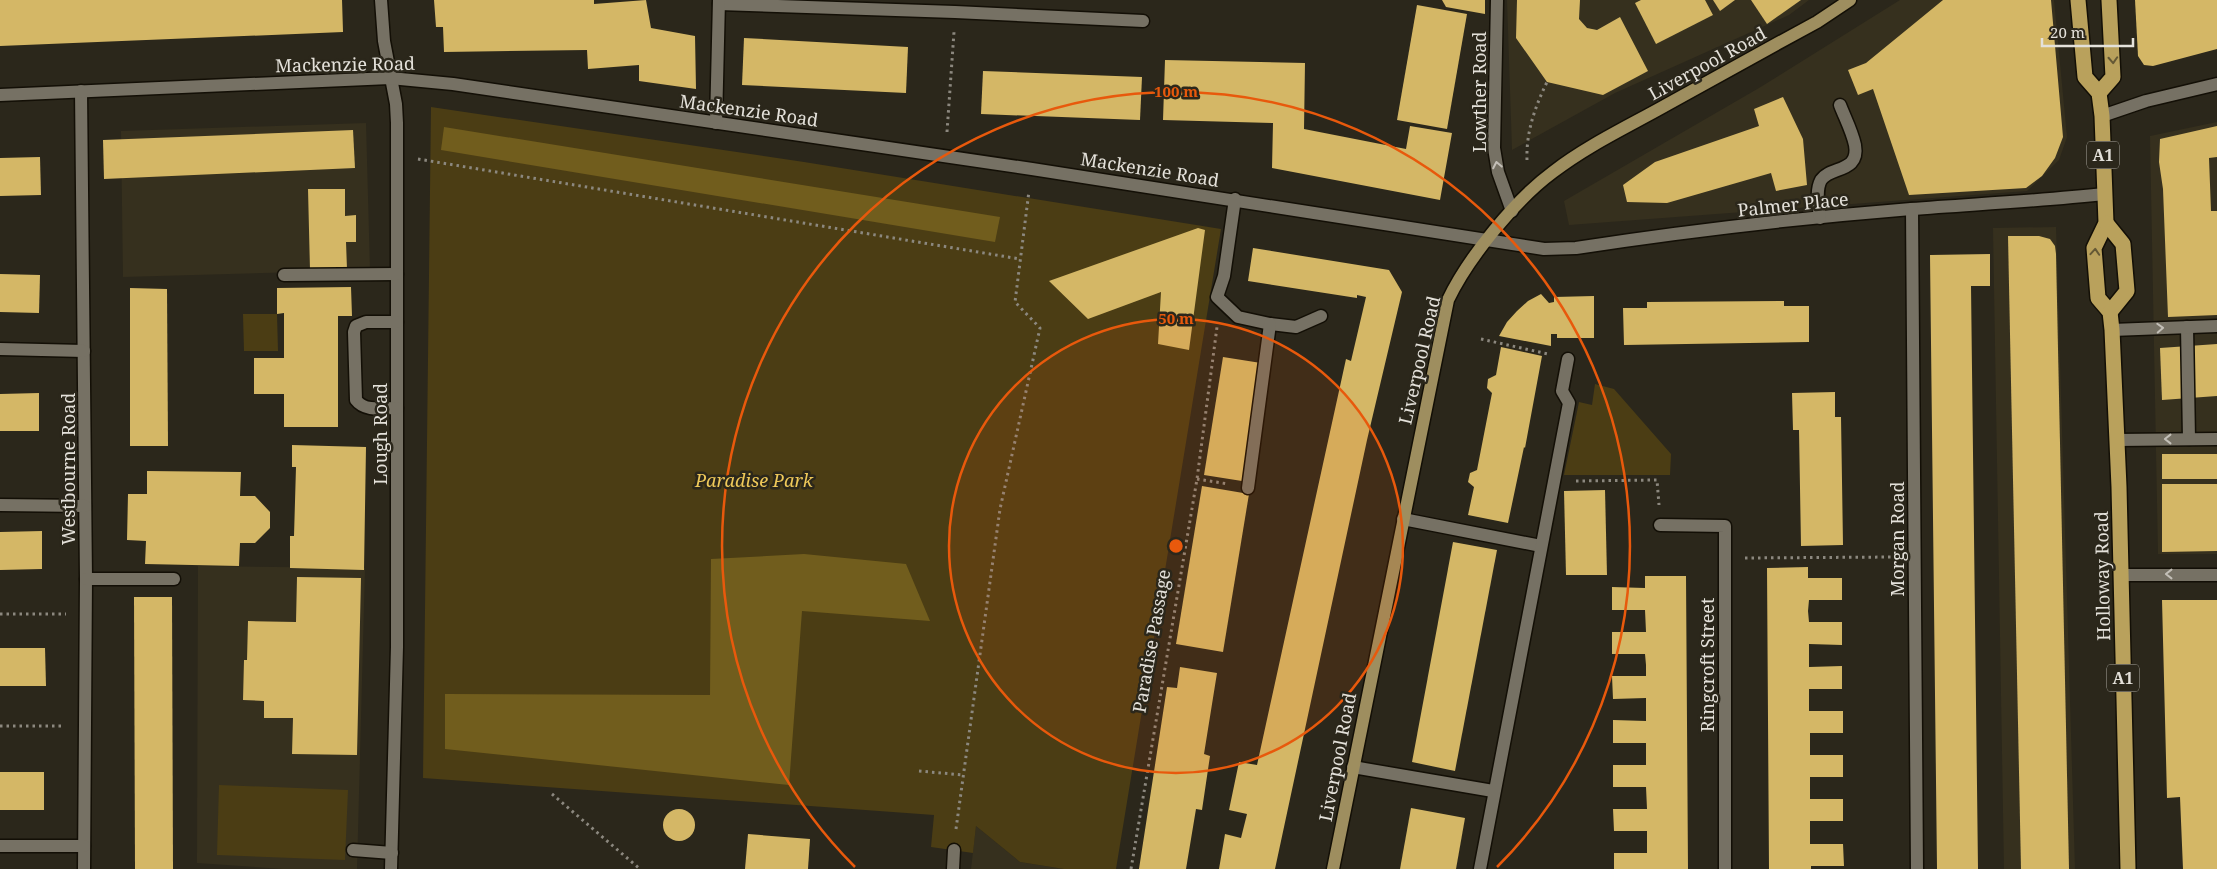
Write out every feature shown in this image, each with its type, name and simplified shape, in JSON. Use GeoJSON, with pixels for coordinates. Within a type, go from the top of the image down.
{"type":"FeatureCollection","features":[{"type":"Feature","properties":{"kind":"highway","name":"Holloway Road"},"geometry":{"type":"LineString","coordinates":[[2078,0],[2085,77],[2099,92],[2102,116],[2106,223],[2094,248],[2098,298],[2110,312],[2112,330],[2121,575],[2128,869]]}},
{"type":"Feature","properties":{"kind":"highway"},"geometry":{"type":"LineString","coordinates":[[2099,92],[2113,77],[2109,0]]}},
{"type":"Feature","properties":{"kind":"highway"},"geometry":{"type":"LineString","coordinates":[[2106,223],[2123,244],[2127,291],[2110,312]]}},
{"type":"Feature","properties":{"kind":"main road","name":"Liverpool Road"},"geometry":{"type":"LineString","coordinates":[[1333,869],[1352,767],[1448,300],[1465,268],[1512,211],[1544,179],[1578,155],[1817,22],[1850,0]]}},
{"type":"Feature","properties":{"kind":"street","name":"Lough Road"},"geometry":{"type":"LineString","coordinates":[[381,0],[384,41],[396,104],[397,156],[397,647],[391,869]]}},
{"type":"Feature","properties":{"kind":"street","name":"Lowther Road"},"geometry":{"type":"LineString","coordinates":[[1497,0],[1494,148],[1498,172],[1512,211]]}},
{"type":"Feature","properties":{"kind":"street"},"geometry":{"type":"LineString","coordinates":[[716,123],[719,2],[940,6],[955,12],[1143,21]]}},
{"type":"Feature","properties":{"kind":"street","name":"Mackenzie Road"},"geometry":{"type":"LineString","coordinates":[[0,94],[390,78],[453,84],[1032,169],[1488,239]]}},
{"type":"Feature","properties":{"kind":"street"},"geometry":{"type":"LineString","coordinates":[[2102,116],[2146,101],[2217,84]]}},
{"type":"Feature","properties":{"kind":"street","name":"Westbourne Road"},"geometry":{"type":"LineString","coordinates":[[81,91],[86,506],[84,869]]}},
{"type":"Feature","properties":{"kind":"street"},"geometry":{"type":"LineString","coordinates":[[1820,218],[1818,194],[1822,179],[1847,166],[1854,156],[1855,146],[1840,105]]}},
{"type":"Feature","properties":{"kind":"street","name":"Palmer Place"},"geometry":{"type":"LineString","coordinates":[[1488,239],[1544,249],[1559,249],[1820,218],[2104,194]]}},
{"type":"Feature","properties":{"kind":"street"},"geometry":{"type":"LineString","coordinates":[[1235,200],[1224,276],[1218,297],[1238,317],[1270,324],[1296,327],[1321,316]]}},
{"type":"Feature","properties":{"kind":"street","name":"Morgan Road"},"geometry":{"type":"LineString","coordinates":[[1912,209],[1917,869]]}},
{"type":"Feature","properties":{"kind":"street"},"geometry":{"type":"LineString","coordinates":[[284,275],[397,274]]}},
{"type":"Feature","properties":{"kind":"street"},"geometry":{"type":"LineString","coordinates":[[397,322],[366,322],[356,326],[354,332],[356,400],[360,405],[368,408],[397,408]]}},
{"type":"Feature","properties":{"kind":"street"},"geometry":{"type":"LineString","coordinates":[[1248,488],[1270,324]]}},
{"type":"Feature","properties":{"kind":"street"},"geometry":{"type":"LineString","coordinates":[[2112,330],[2217,326]]}},
{"type":"Feature","properties":{"kind":"street"},"geometry":{"type":"LineString","coordinates":[[2188,327],[2189,439]]}},
{"type":"Feature","properties":{"kind":"street"},"geometry":{"type":"LineString","coordinates":[[0,349],[84,351]]}},
{"type":"Feature","properties":{"kind":"street"},"geometry":{"type":"LineString","coordinates":[[1480,869],[1493,791],[1569,403],[1562,391],[1568,359]]}},
{"type":"Feature","properties":{"kind":"street"},"geometry":{"type":"LineString","coordinates":[[2116,440],[2217,439]]}},
{"type":"Feature","properties":{"kind":"street"},"geometry":{"type":"LineString","coordinates":[[0,505],[86,506]]}},
{"type":"Feature","properties":{"kind":"street"},"geometry":{"type":"LineString","coordinates":[[1403,519],[1541,546]]}},
{"type":"Feature","properties":{"kind":"street","name":"Ringcroft Street"},"geometry":{"type":"LineString","coordinates":[[1660,525],[1725,526],[1725,869]]}},
{"type":"Feature","properties":{"kind":"street"},"geometry":{"type":"LineString","coordinates":[[2121,575],[2217,575]]}},
{"type":"Feature","properties":{"kind":"street"},"geometry":{"type":"LineString","coordinates":[[86,579],[174,579]]}},
{"type":"Feature","properties":{"kind":"street"},"geometry":{"type":"LineString","coordinates":[[1352,767],[1493,791]]}},
{"type":"Feature","properties":{"kind":"street"},"geometry":{"type":"LineString","coordinates":[[0,846],[84,846]]}},
{"type":"Feature","properties":{"kind":"street"},"geometry":{"type":"LineString","coordinates":[[353,850],[392,853]]}},
{"type":"Feature","properties":{"kind":"street"},"geometry":{"type":"LineString","coordinates":[[953,869],[954,850]]}},
{"type":"Feature","properties":{"kind":"path"},"geometry":{"type":"LineString","coordinates":[[947,132],[955,12]]}},
{"type":"Feature","properties":{"kind":"path"},"geometry":{"type":"LineString","coordinates":[[1527,160],[1527,143],[1531,124],[1537,103],[1547,82]]}},
{"type":"Feature","properties":{"kind":"path"},"geometry":{"type":"LineString","coordinates":[[397,156],[1020,259]]}},
{"type":"Feature","properties":{"kind":"path"},"geometry":{"type":"LineString","coordinates":[[954,850],[1000,508],[1040,328],[1015,302],[1032,169]]}},
{"type":"Feature","properties":{"kind":"path","name":"Paradise Passage"},"geometry":{"type":"LineString","coordinates":[[1131,869],[1197,479],[1218,325]]}},
{"type":"Feature","properties":{"kind":"path"},"geometry":{"type":"LineString","coordinates":[[1481,338],[1568,359]]}},
{"type":"Feature","properties":{"kind":"path"},"geometry":{"type":"LineString","coordinates":[[1197,479],[1248,488]]}},
{"type":"Feature","properties":{"kind":"path"},"geometry":{"type":"LineString","coordinates":[[1554,481],[1658,480],[1660,525]]}},
{"type":"Feature","properties":{"kind":"path"},"geometry":{"type":"LineString","coordinates":[[1725,558],[1914,556]]}},
{"type":"Feature","properties":{"kind":"path"},"geometry":{"type":"LineString","coordinates":[[0,614],[86,614]]}},
{"type":"Feature","properties":{"kind":"path"},"geometry":{"type":"LineString","coordinates":[[0,726],[85,726]]}},
{"type":"Feature","properties":{"kind":"path"},"geometry":{"type":"LineString","coordinates":[[919,771],[963,775]]}},
{"type":"Feature","properties":{"kind":"path"},"geometry":{"type":"LineString","coordinates":[[552,794],[640,869]]}},
{"type":"Feature","properties":{"kind":"shaded area"},"geometry":{"type":"Polygon","coordinates":[[[1507,0],[1809,0],[1789,15],[1615,93],[1512,150],[1507,0]]]}},
{"type":"Feature","properties":{"kind":"shaded area"},"geometry":{"type":"Polygon","coordinates":[[[1900,0],[2054,0],[2067,137],[2059,160],[2027,191],[1569,225],[1564,201],[1759,88],[1900,0]]]}},
{"type":"Feature","properties":{"kind":"shaded area"},"geometry":{"type":"Polygon","coordinates":[[[2217,122],[2217,554],[2158,554],[2150,136],[2217,122]]]}},
{"type":"Feature","properties":{"kind":"shaded area"},"geometry":{"type":"Polygon","coordinates":[[[366,123],[370,270],[123,277],[121,131],[366,123]]]}},
{"type":"Feature","properties":{"kind":"shaded area"},"geometry":{"type":"Polygon","coordinates":[[[444,127],[1000,217],[995,242],[441,150],[444,127]]]}},
{"type":"Feature","properties":{"kind":"shaded area"},"geometry":{"type":"Polygon","coordinates":[[[2056,227],[2075,869],[2004,869],[1993,228],[2056,227]]]}},
{"type":"Feature","properties":{"kind":"shaded area"},"geometry":{"type":"Polygon","coordinates":[[[804,554],[906,564],[930,621],[802,611],[789,785],[445,749],[445,694],[710,695],[711,559],[804,554]]]}},
{"type":"Feature","properties":{"kind":"shaded area"},"geometry":{"type":"Polygon","coordinates":[[[198,566],[365,568],[357,869],[283,869],[197,863],[198,566]]]}},
{"type":"Feature","properties":{"kind":"shaded area"},"geometry":{"type":"Polygon","coordinates":[[[976,826],[1020,862],[1064,869],[971,869],[976,826]]]}},
{"type":"Feature","properties":{"kind":"green space","name":"Paradise Park"},"geometry":{"type":"Polygon","coordinates":[[[431,107],[804,162],[1221,229],[1116,869],[1064,869],[1020,862],[976,826],[973,853],[931,847],[934,815],[423,778],[431,107]]]}},
{"type":"Feature","properties":{"kind":"green space"},"geometry":{"type":"Polygon","coordinates":[[[243,314],[277,314],[278,351],[244,351],[243,314]]]}},
{"type":"Feature","properties":{"kind":"green space"},"geometry":{"type":"Polygon","coordinates":[[[1595,384],[1614,389],[1671,454],[1670,475],[1564,475],[1579,402],[1592,405],[1595,384]]]}},
{"type":"Feature","properties":{"kind":"green space"},"geometry":{"type":"Polygon","coordinates":[[[219,785],[348,790],[345,860],[217,855],[219,785]]]}},
{"type":"Feature","properties":{"kind":"building"},"geometry":{"type":"Polygon","coordinates":[[[0,0],[342,0],[343,32],[0,46],[0,0]]]}},
{"type":"Feature","properties":{"kind":"building"},"geometry":{"type":"Polygon","coordinates":[[[434,0],[594,0],[594,4],[646,0],[651,28],[695,36],[696,89],[639,81],[639,65],[588,69],[587,50],[444,52],[443,27],[436,27],[434,0]]]}},
{"type":"Feature","properties":{"kind":"building"},"geometry":{"type":"Polygon","coordinates":[[[1442,0],[1485,0],[1485,14],[1446,7],[1442,0]]]}},
{"type":"Feature","properties":{"kind":"building"},"geometry":{"type":"Polygon","coordinates":[[[1517,0],[1580,0],[1579,19],[1587,28],[1597,30],[1620,17],[1648,71],[1603,95],[1547,82],[1516,38],[1517,0]]]}},
{"type":"Feature","properties":{"kind":"building"},"geometry":{"type":"Polygon","coordinates":[[[1641,0],[1705,0],[1713,15],[1656,44],[1635,3],[1641,0]]]}},
{"type":"Feature","properties":{"kind":"building"},"geometry":{"type":"Polygon","coordinates":[[[1713,0],[1735,0],[1720,11],[1713,0]]]}},
{"type":"Feature","properties":{"kind":"building"},"geometry":{"type":"Polygon","coordinates":[[[1751,0],[1801,0],[1767,24],[1751,0]]]}},
{"type":"Feature","properties":{"kind":"building"},"geometry":{"type":"Polygon","coordinates":[[[1943,0],[2051,0],[2063,137],[2055,158],[2042,176],[2026,188],[1909,195],[1873,89],[1858,95],[1848,70],[1866,63],[1943,0]]]}},
{"type":"Feature","properties":{"kind":"building"},"geometry":{"type":"Polygon","coordinates":[[[2135,0],[2217,0],[2217,49],[2153,66],[2144,65],[2138,56],[2135,0]]]}},
{"type":"Feature","properties":{"kind":"building"},"geometry":{"type":"Polygon","coordinates":[[[1417,5],[1467,14],[1447,129],[1397,120],[1417,5]]]}},
{"type":"Feature","properties":{"kind":"building"},"geometry":{"type":"Polygon","coordinates":[[[744,38],[908,47],[906,93],[742,85],[744,38]]]}},
{"type":"Feature","properties":{"kind":"building"},"geometry":{"type":"Polygon","coordinates":[[[1165,60],[1305,63],[1304,129],[1406,149],[1410,126],[1452,133],[1440,200],[1272,168],[1273,123],[1163,120],[1165,60]]]}},
{"type":"Feature","properties":{"kind":"building"},"geometry":{"type":"Polygon","coordinates":[[[983,71],[1142,77],[1140,120],[981,114],[983,71]]]}},
{"type":"Feature","properties":{"kind":"building"},"geometry":{"type":"Polygon","coordinates":[[[1783,97],[1803,139],[1807,185],[1776,191],[1771,173],[1667,203],[1627,202],[1623,185],[1655,162],[1759,126],[1754,109],[1783,97]]]}},
{"type":"Feature","properties":{"kind":"building"},"geometry":{"type":"Polygon","coordinates":[[[2217,126],[2217,157],[2209,158],[2211,211],[2217,211],[2217,315],[2168,317],[2163,189],[2159,162],[2160,139],[2217,126]]]}},
{"type":"Feature","properties":{"kind":"building"},"geometry":{"type":"Polygon","coordinates":[[[353,130],[355,168],[104,179],[103,140],[353,130]]]}},
{"type":"Feature","properties":{"kind":"building"},"geometry":{"type":"Polygon","coordinates":[[[40,157],[41,195],[0,196],[0,158],[40,157]]]}},
{"type":"Feature","properties":{"kind":"building"},"geometry":{"type":"Polygon","coordinates":[[[308,189],[345,189],[345,216],[356,215],[356,242],[346,242],[347,269],[310,270],[308,189]]]}},
{"type":"Feature","properties":{"kind":"building"},"geometry":{"type":"Polygon","coordinates":[[[1198,228],[1205,230],[1189,350],[1158,344],[1161,292],[1088,319],[1049,281],[1198,228]]]}},
{"type":"Feature","properties":{"kind":"building"},"geometry":{"type":"Polygon","coordinates":[[[2008,236],[2039,236],[2050,239],[2055,246],[2056,254],[2069,869],[2021,869],[2008,236]]]}},
{"type":"Feature","properties":{"kind":"building"},"geometry":{"type":"Polygon","coordinates":[[[1253,248],[1389,270],[1402,292],[1367,440],[1275,869],[1219,869],[1225,834],[1241,838],[1247,814],[1229,810],[1239,762],[1257,765],[1346,359],[1351,361],[1366,297],[1357,295],[1357,298],[1248,281],[1253,248]]]}},
{"type":"Feature","properties":{"kind":"building"},"geometry":{"type":"Polygon","coordinates":[[[1990,254],[1990,286],[1971,286],[1978,869],[1937,869],[1930,255],[1990,254]]]}},
{"type":"Feature","properties":{"kind":"building"},"geometry":{"type":"Polygon","coordinates":[[[0,274],[40,275],[39,313],[0,312],[0,274]]]}},
{"type":"Feature","properties":{"kind":"building"},"geometry":{"type":"Polygon","coordinates":[[[351,287],[352,316],[338,316],[338,427],[284,427],[284,394],[254,394],[254,358],[284,358],[284,313],[277,314],[277,288],[351,287]]]}},
{"type":"Feature","properties":{"kind":"building"},"geometry":{"type":"Polygon","coordinates":[[[130,288],[167,289],[168,446],[130,446],[130,288]]]}},
{"type":"Feature","properties":{"kind":"building"},"geometry":{"type":"Polygon","coordinates":[[[1541,294],[1549,303],[1554,302],[1554,297],[1594,296],[1594,338],[1557,338],[1557,334],[1551,334],[1551,346],[1499,336],[1507,322],[1517,311],[1528,301],[1541,294]]]}},
{"type":"Feature","properties":{"kind":"building"},"geometry":{"type":"Polygon","coordinates":[[[1784,301],[1784,306],[1809,306],[1809,342],[1624,345],[1623,308],[1647,308],[1647,302],[1784,301]]]}},
{"type":"Feature","properties":{"kind":"building"},"geometry":{"type":"Polygon","coordinates":[[[2217,344],[2217,396],[2162,400],[2160,348],[2217,344]]]}},
{"type":"Feature","properties":{"kind":"building"},"geometry":{"type":"Polygon","coordinates":[[[1501,347],[1542,356],[1525,448],[1508,523],[1468,515],[1474,487],[1468,482],[1470,473],[1477,470],[1492,393],[1487,388],[1488,379],[1496,375],[1501,347]]]}},
{"type":"Feature","properties":{"kind":"building"},"geometry":{"type":"Polygon","coordinates":[[[1223,357],[1261,363],[1242,481],[1204,475],[1223,357]]]}},
{"type":"Feature","properties":{"kind":"building"},"geometry":{"type":"Polygon","coordinates":[[[1835,392],[1835,417],[1841,417],[1843,545],[1801,546],[1799,430],[1793,430],[1792,393],[1835,392]]]}},
{"type":"Feature","properties":{"kind":"building"},"geometry":{"type":"Polygon","coordinates":[[[39,393],[39,431],[0,431],[0,394],[39,393]]]}},
{"type":"Feature","properties":{"kind":"building"},"geometry":{"type":"Polygon","coordinates":[[[292,445],[366,447],[364,570],[290,568],[290,536],[294,536],[296,467],[292,467],[292,445]]]}},
{"type":"Feature","properties":{"kind":"building"},"geometry":{"type":"Polygon","coordinates":[[[2162,454],[2217,454],[2217,479],[2162,479],[2162,454]]]}},
{"type":"Feature","properties":{"kind":"building"},"geometry":{"type":"Polygon","coordinates":[[[147,471],[241,472],[240,496],[255,496],[270,512],[270,528],[255,543],[240,543],[239,566],[145,564],[146,541],[127,540],[128,494],[147,494],[147,471]]]}},
{"type":"Feature","properties":{"kind":"building"},"geometry":{"type":"Polygon","coordinates":[[[2162,484],[2217,484],[2217,551],[2162,552],[2162,484]]]}},
{"type":"Feature","properties":{"kind":"building"},"geometry":{"type":"Polygon","coordinates":[[[1202,486],[1249,494],[1223,652],[1176,644],[1202,486]]]}},
{"type":"Feature","properties":{"kind":"building"},"geometry":{"type":"Polygon","coordinates":[[[1605,490],[1607,575],[1566,575],[1564,491],[1605,490]]]}},
{"type":"Feature","properties":{"kind":"building"},"geometry":{"type":"Polygon","coordinates":[[[42,531],[42,569],[0,570],[0,532],[42,531]]]}},
{"type":"Feature","properties":{"kind":"building"},"geometry":{"type":"Polygon","coordinates":[[[1453,542],[1497,550],[1455,771],[1412,762],[1453,542]]]}},
{"type":"Feature","properties":{"kind":"building"},"geometry":{"type":"Polygon","coordinates":[[[1808,567],[1808,578],[1842,578],[1842,600],[1809,600],[1808,611],[1809,622],[1842,622],[1842,645],[1809,644],[1809,667],[1842,666],[1842,689],[1809,689],[1809,711],[1843,711],[1843,733],[1810,733],[1810,755],[1843,755],[1843,777],[1810,777],[1810,799],[1843,799],[1843,821],[1810,821],[1810,844],[1843,844],[1844,866],[1811,866],[1811,869],[1769,869],[1767,568],[1808,567]]]}},
{"type":"Feature","properties":{"kind":"building"},"geometry":{"type":"Polygon","coordinates":[[[1645,576],[1686,576],[1688,869],[1614,869],[1614,853],[1647,853],[1647,831],[1614,831],[1613,809],[1647,809],[1646,787],[1613,787],[1613,765],[1646,765],[1646,743],[1613,743],[1613,720],[1646,721],[1646,698],[1613,699],[1612,676],[1646,676],[1646,665],[1645,654],[1612,654],[1612,632],[1646,632],[1645,610],[1612,610],[1612,587],[1645,588],[1645,576]]]}},
{"type":"Feature","properties":{"kind":"building"},"geometry":{"type":"Polygon","coordinates":[[[297,577],[361,578],[357,755],[292,754],[293,718],[264,718],[264,701],[243,700],[244,660],[247,660],[248,621],[296,622],[297,577]]]}},
{"type":"Feature","properties":{"kind":"building"},"geometry":{"type":"Polygon","coordinates":[[[134,597],[172,597],[173,869],[135,869],[134,597]]]}},
{"type":"Feature","properties":{"kind":"building"},"geometry":{"type":"Polygon","coordinates":[[[2162,600],[2217,600],[2217,869],[2183,869],[2180,797],[2167,798],[2162,600]]]}},
{"type":"Feature","properties":{"kind":"building"},"geometry":{"type":"Polygon","coordinates":[[[0,648],[45,648],[46,686],[0,686],[0,648]]]}},
{"type":"Feature","properties":{"kind":"building"},"geometry":{"type":"Polygon","coordinates":[[[1180,667],[1217,673],[1204,754],[1210,756],[1202,810],[1196,809],[1186,869],[1139,869],[1167,687],[1177,688],[1180,667]]]}},
{"type":"Feature","properties":{"kind":"building"},"geometry":{"type":"Polygon","coordinates":[[[0,772],[44,772],[44,810],[0,810],[0,772]]]}},
{"type":"Feature","properties":{"kind":"building"},"geometry":{"type":"Polygon","coordinates":[[[1411,808],[1465,818],[1456,869],[1400,869],[1411,808]]]}},
{"type":"Feature","properties":{"kind":"building"},"geometry":{"type":"Polygon","coordinates":[[[679,809],[691,813],[695,825],[691,837],[679,841],[667,837],[663,825],[667,813],[679,809]]]}},
{"type":"Feature","properties":{"kind":"building"},"geometry":{"type":"Polygon","coordinates":[[[748,834],[810,839],[808,869],[745,869],[748,834]]]}}]}
